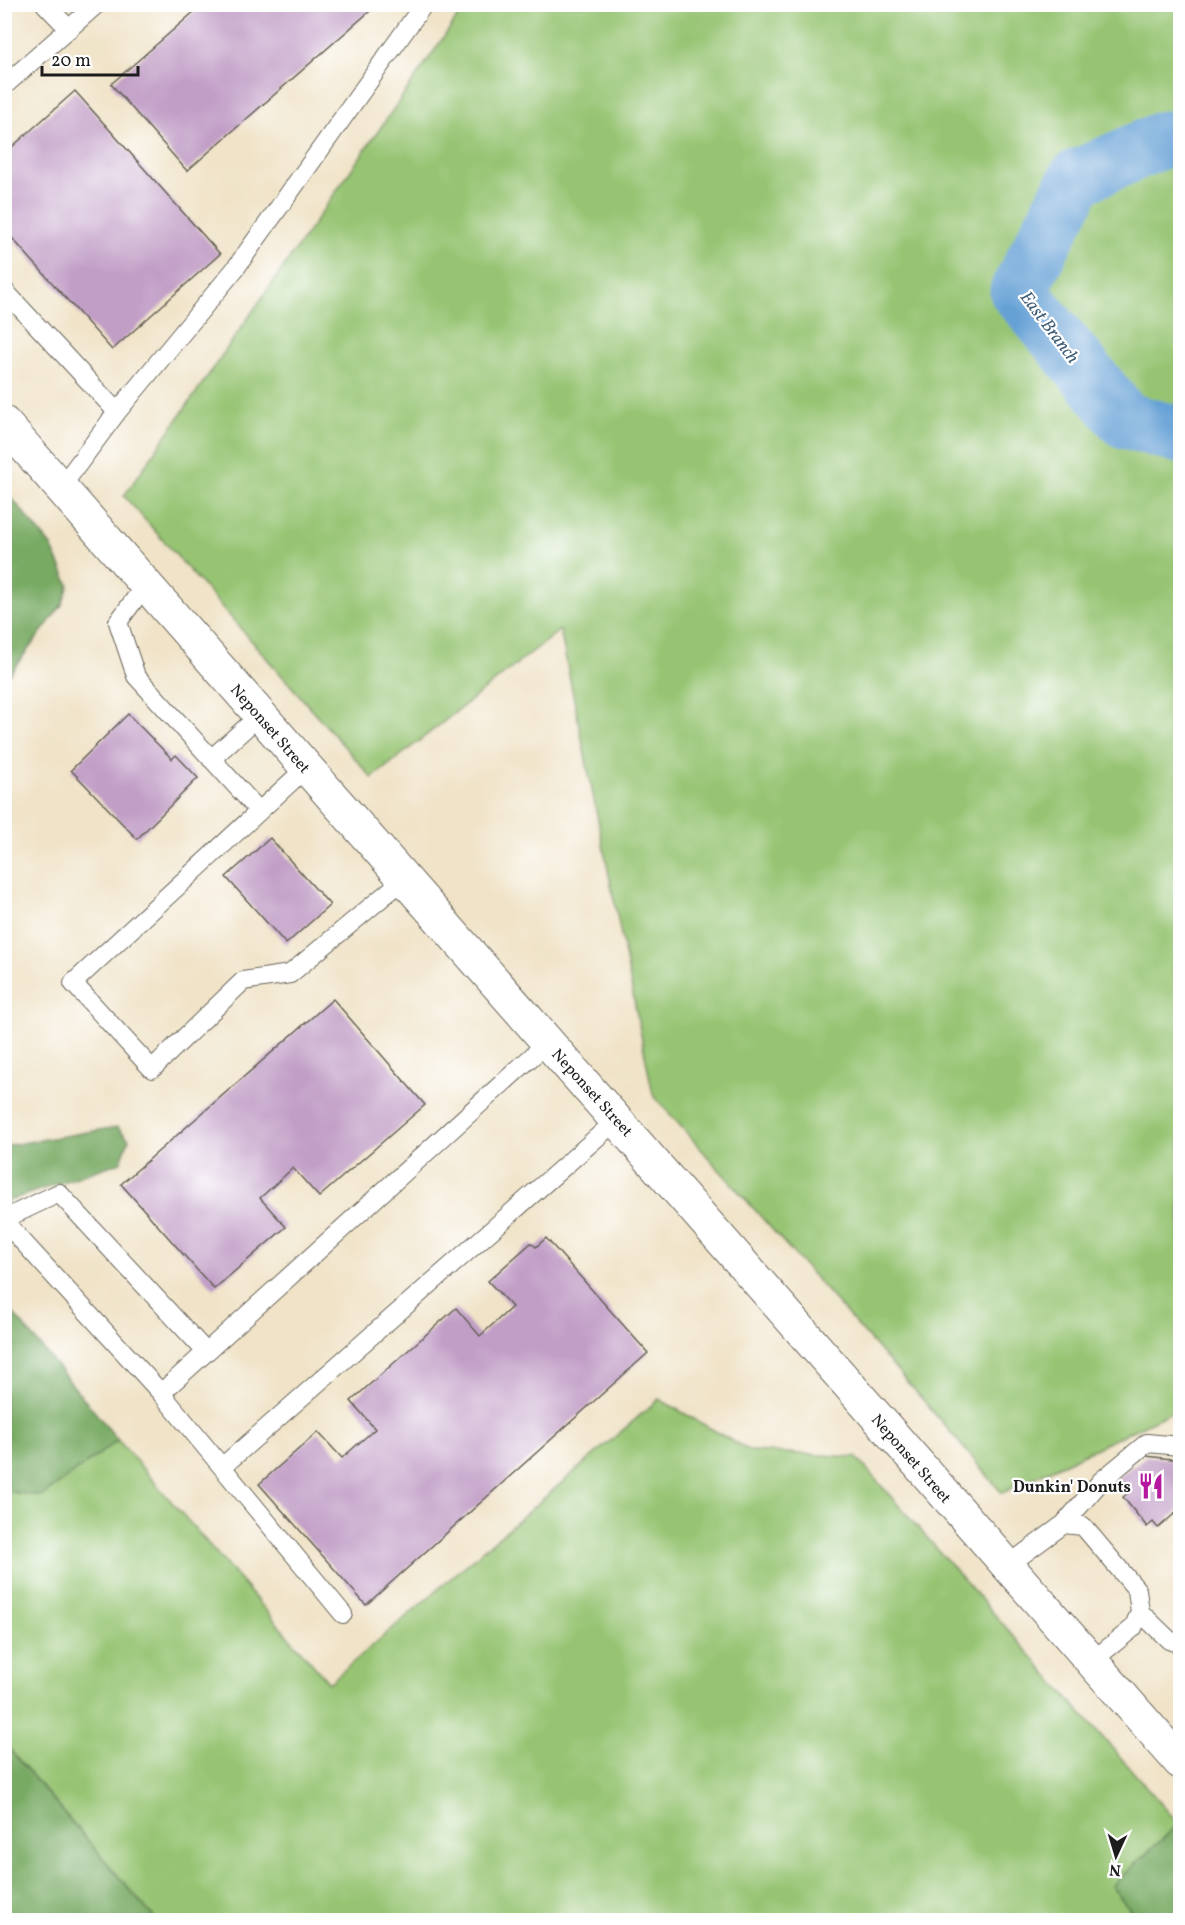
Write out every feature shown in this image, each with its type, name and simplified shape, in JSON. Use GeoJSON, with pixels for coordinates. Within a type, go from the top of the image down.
{"type":"FeatureCollection","features":[{"type":"Feature","properties":{"kind":"main road","name":"Neponset Street"},"geometry":{"type":"LineString","coordinates":[[4,423],[404,880],[618,1119],[1180,1762]]}},
{"type":"Feature","properties":{"kind":"lane"},"geometry":{"type":"LineString","coordinates":[[45,4],[69,29]]}},
{"type":"Feature","properties":{"kind":"lane"},"geometry":{"type":"LineString","coordinates":[[4,86],[97,4]]}},
{"type":"Feature","properties":{"kind":"lane"},"geometry":{"type":"LineString","coordinates":[[61,487],[117,412],[235,269],[424,4]]}},
{"type":"Feature","properties":{"kind":"lane"},"geometry":{"type":"LineString","coordinates":[[4,290],[117,412]]}},
{"type":"Feature","properties":{"kind":"lane"},"geometry":{"type":"LineString","coordinates":[[146,584],[118,622],[135,676],[259,811]]}},
{"type":"Feature","properties":{"kind":"lane"},"geometry":{"type":"LineString","coordinates":[[212,759],[260,715]]}},
{"type":"Feature","properties":{"kind":"lane"},"geometry":{"type":"LineString","coordinates":[[306,768],[73,983],[153,1069],[243,981],[290,974],[404,880]]}},
{"type":"Feature","properties":{"kind":"lane"},"geometry":{"type":"LineString","coordinates":[[161,1393],[548,1042]]}},
{"type":"Feature","properties":{"kind":"lane"},"geometry":{"type":"LineString","coordinates":[[222,1467],[618,1119]]}},
{"type":"Feature","properties":{"kind":"lane"},"geometry":{"type":"LineString","coordinates":[[206,1352],[59,1193],[4,1220],[161,1393],[343,1614]]}},
{"type":"Feature","properties":{"kind":"lane"},"geometry":{"type":"LineString","coordinates":[[1007,1566],[1064,1524],[1101,1481],[1147,1443],[1180,1446]]}},
{"type":"Feature","properties":{"kind":"lane"},"geometry":{"type":"LineString","coordinates":[[1064,1524],[1083,1526],[1137,1590],[1140,1612],[1133,1628],[1092,1661]]}},
{"type":"Feature","properties":{"kind":"lane"},"geometry":{"type":"LineString","coordinates":[[1140,1612],[1169,1640],[1180,1644]]}},
{"type":"Feature","properties":{"kind":"green space"},"geometry":{"type":"Polygon","coordinates":[[[466,5],[1180,5],[1180,1408],[1002,1493],[917,1393],[653,1095],[560,630],[372,778],[124,496],[466,5]]]}},
{"type":"Feature","properties":{"kind":"green space"},"geometry":{"type":"Polygon","coordinates":[[[5,490],[51,546],[69,585],[62,605],[5,680],[5,490]]]}},
{"type":"Feature","properties":{"kind":"green space"},"geometry":{"type":"Polygon","coordinates":[[[117,1127],[129,1139],[121,1162],[5,1202],[5,1146],[117,1127]]]}},
{"type":"Feature","properties":{"kind":"green space"},"geometry":{"type":"Polygon","coordinates":[[[4,1302],[118,1440],[42,1496],[5,1491],[4,1302]]]}},
{"type":"Feature","properties":{"kind":"green space"},"geometry":{"type":"Polygon","coordinates":[[[659,1399],[750,1451],[856,1457],[1179,1824],[1111,1886],[1139,1920],[156,1920],[5,1744],[4,1491],[42,1496],[118,1440],[329,1683],[659,1399]]]}},
{"type":"Feature","properties":{"kind":"green space"},"geometry":{"type":"Polygon","coordinates":[[[5,1744],[156,1920],[5,1920],[5,1744]]]}},
{"type":"Feature","properties":{"kind":"green space"},"geometry":{"type":"Polygon","coordinates":[[[1179,1824],[1180,1920],[1139,1920],[1111,1886],[1179,1824]]]}},
{"type":"Feature","properties":{"kind":"building"},"geometry":{"type":"Polygon","coordinates":[[[203,4],[378,4],[187,171],[111,84],[203,4]]]}},
{"type":"Feature","properties":{"kind":"building"},"geometry":{"type":"Polygon","coordinates":[[[75,91],[220,254],[112,350],[4,229],[4,154],[75,91]]]}},
{"type":"Feature","properties":{"kind":"building"},"geometry":{"type":"Polygon","coordinates":[[[128,714],[172,759],[176,755],[198,778],[137,839],[71,770],[128,714]]]}},
{"type":"Feature","properties":{"kind":"building"},"geometry":{"type":"Polygon","coordinates":[[[270,838],[330,905],[286,944],[226,877],[270,838]]]}},
{"type":"Feature","properties":{"kind":"building"},"geometry":{"type":"Polygon","coordinates":[[[333,999],[425,1105],[319,1197],[293,1168],[260,1198],[286,1227],[214,1289],[121,1184],[333,999]]]}},
{"type":"Feature","properties":{"kind":"building"},"geometry":{"type":"Polygon","coordinates":[[[546,1238],[648,1353],[366,1605],[259,1484],[318,1432],[342,1458],[375,1429],[351,1401],[456,1308],[480,1336],[512,1307],[488,1281],[531,1243],[536,1247],[546,1238]]]}},
{"type":"Feature","properties":{"kind":"building","name":"Dunkin' Donuts"},"geometry":{"type":"Polygon","coordinates":[[[1146,1456],[1180,1460],[1180,1509],[1158,1528],[1153,1522],[1147,1527],[1123,1497],[1128,1493],[1116,1479],[1146,1456]]]}},
{"type":"Feature","properties":{"kind":"waterway","name":"East Branch"},"geometry":{"type":"LineString","coordinates":[[1180,141],[1164,139],[1077,178],[1018,291],[1125,420],[1180,435]]}},
{"type":"Feature","properties":{"kind":"place","name":"Dunkin' Donuts"},"geometry":{"type":"Point","coordinates":[1151,1486]}}]}
